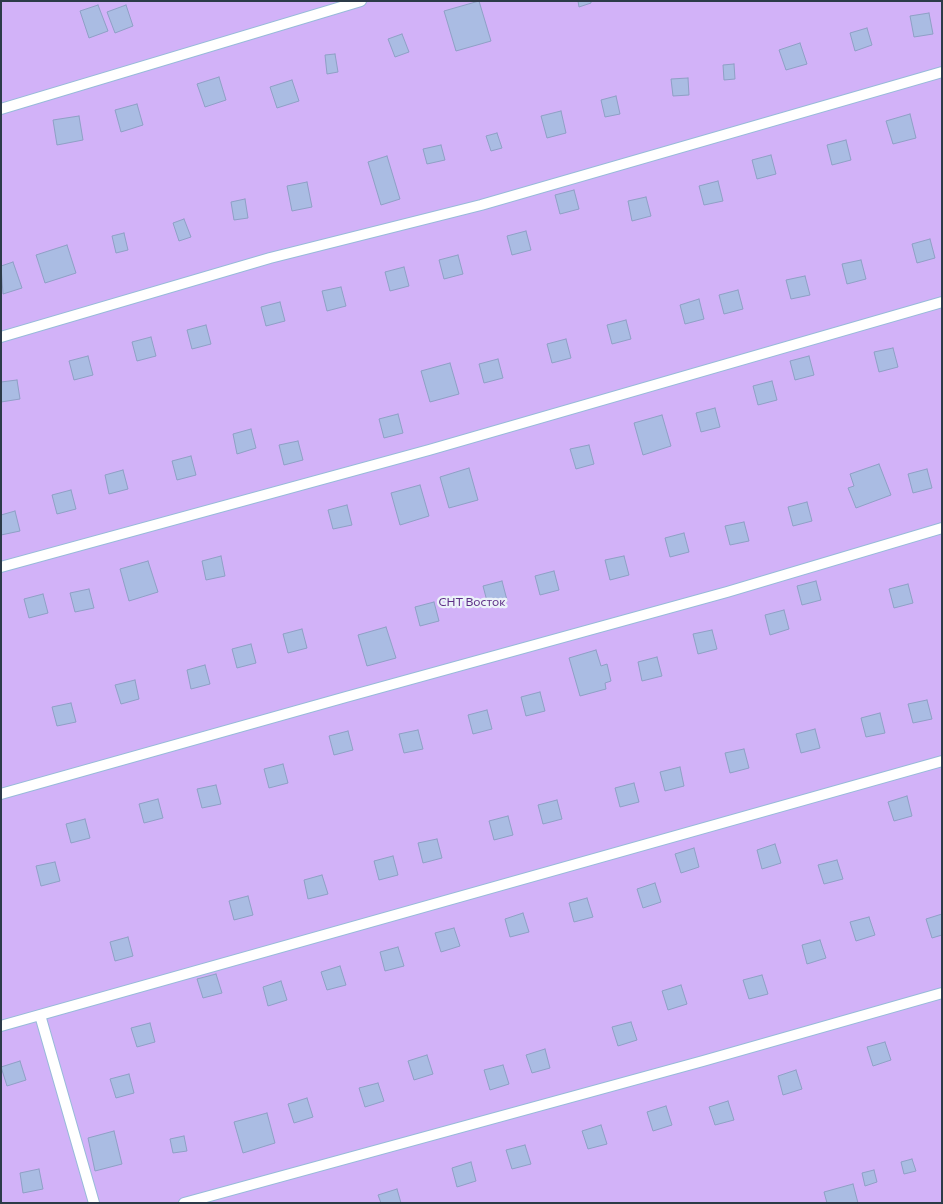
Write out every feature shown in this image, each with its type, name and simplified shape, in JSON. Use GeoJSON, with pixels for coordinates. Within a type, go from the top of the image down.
{"type":"FeatureCollection","features":[{"type":"Feature","properties":{"kind":"lane"},"geometry":{"type":"LineString","coordinates":[[1,109],[360,1]]}},
{"type":"Feature","properties":{"kind":"lane"},"geometry":{"type":"LineString","coordinates":[[1,337],[270,258],[481,205],[942,72]]}},
{"type":"Feature","properties":{"kind":"lane"},"geometry":{"type":"LineString","coordinates":[[1,567],[429,450],[942,302]]}},
{"type":"Feature","properties":{"kind":"lane"},"geometry":{"type":"LineString","coordinates":[[1,794],[727,592],[942,528]]}},
{"type":"Feature","properties":{"kind":"lane"},"geometry":{"type":"LineString","coordinates":[[1,1026],[942,761]]}},
{"type":"Feature","properties":{"kind":"lane"},"geometry":{"type":"LineString","coordinates":[[184,1203],[703,1061],[942,993]]}},
{"type":"Feature","properties":{"kind":"lane"},"geometry":{"type":"LineString","coordinates":[[40,1015],[94,1203]]}},
{"type":"Feature","properties":{"kind":"green space","name":"СНТ Восток"},"geometry":{"type":"Polygon","coordinates":[[[1,1],[942,1],[942,1203],[1,1203],[1,1]]]}},
{"type":"Feature","properties":{"kind":"building"},"geometry":{"type":"Polygon","coordinates":[[[479,1],[491,41],[456,51],[444,11],[479,1]]]}},
{"type":"Feature","properties":{"kind":"building"},"geometry":{"type":"Polygon","coordinates":[[[578,1],[591,1],[591,3],[579,7],[578,1]]]}},
{"type":"Feature","properties":{"kind":"building"},"geometry":{"type":"Polygon","coordinates":[[[98,5],[108,31],[89,38],[80,11],[98,5]]]}},
{"type":"Feature","properties":{"kind":"building"},"geometry":{"type":"Polygon","coordinates":[[[126,5],[133,26],[115,33],[107,12],[126,5]]]}},
{"type":"Feature","properties":{"kind":"building"},"geometry":{"type":"Polygon","coordinates":[[[929,13],[933,34],[914,37],[910,16],[929,13]]]}},
{"type":"Feature","properties":{"kind":"building"},"geometry":{"type":"Polygon","coordinates":[[[867,28],[872,45],[855,51],[850,33],[867,28]]]}},
{"type":"Feature","properties":{"kind":"building"},"geometry":{"type":"Polygon","coordinates":[[[402,34],[409,52],[395,57],[388,39],[402,34]]]}},
{"type":"Feature","properties":{"kind":"building"},"geometry":{"type":"Polygon","coordinates":[[[800,43],[807,64],[786,70],[779,50],[800,43]]]}},
{"type":"Feature","properties":{"kind":"building"},"geometry":{"type":"Polygon","coordinates":[[[335,54],[338,72],[327,74],[325,55],[335,54]]]}},
{"type":"Feature","properties":{"kind":"building"},"geometry":{"type":"Polygon","coordinates":[[[734,64],[735,79],[724,80],[723,65],[734,64]]]}},
{"type":"Feature","properties":{"kind":"building"},"geometry":{"type":"Polygon","coordinates":[[[219,77],[226,100],[205,107],[197,84],[219,77]]]}},
{"type":"Feature","properties":{"kind":"building"},"geometry":{"type":"Polygon","coordinates":[[[688,78],[689,95],[673,96],[671,79],[688,78]]]}},
{"type":"Feature","properties":{"kind":"building"},"geometry":{"type":"Polygon","coordinates":[[[292,80],[299,101],[277,108],[270,87],[292,80]]]}},
{"type":"Feature","properties":{"kind":"building"},"geometry":{"type":"Polygon","coordinates":[[[616,96],[620,114],[605,117],[601,100],[616,96]]]}},
{"type":"Feature","properties":{"kind":"building"},"geometry":{"type":"Polygon","coordinates":[[[137,104],[143,125],[121,132],[115,110],[137,104]]]}},
{"type":"Feature","properties":{"kind":"building"},"geometry":{"type":"Polygon","coordinates":[[[561,111],[566,133],[547,138],[541,116],[561,111]]]}},
{"type":"Feature","properties":{"kind":"building"},"geometry":{"type":"Polygon","coordinates":[[[910,114],[916,138],[893,144],[886,121],[910,114]]]}},
{"type":"Feature","properties":{"kind":"building"},"geometry":{"type":"Polygon","coordinates":[[[79,116],[83,140],[57,145],[53,120],[79,116]]]}},
{"type":"Feature","properties":{"kind":"building"},"geometry":{"type":"Polygon","coordinates":[[[497,133],[502,148],[491,151],[486,136],[497,133]]]}},
{"type":"Feature","properties":{"kind":"building"},"geometry":{"type":"Polygon","coordinates":[[[846,140],[851,160],[832,165],[827,145],[846,140]]]}},
{"type":"Feature","properties":{"kind":"building"},"geometry":{"type":"Polygon","coordinates":[[[441,145],[445,160],[427,164],[423,149],[441,145]]]}},
{"type":"Feature","properties":{"kind":"building"},"geometry":{"type":"Polygon","coordinates":[[[771,155],[776,174],[757,179],[752,160],[771,155]]]}},
{"type":"Feature","properties":{"kind":"building"},"geometry":{"type":"Polygon","coordinates":[[[387,156],[400,199],[381,205],[368,162],[387,156]]]}},
{"type":"Feature","properties":{"kind":"building"},"geometry":{"type":"Polygon","coordinates":[[[718,181],[723,201],[704,205],[699,186],[718,181]]]}},
{"type":"Feature","properties":{"kind":"building"},"geometry":{"type":"Polygon","coordinates":[[[307,182],[312,207],[292,211],[287,186],[307,182]]]}},
{"type":"Feature","properties":{"kind":"building"},"geometry":{"type":"Polygon","coordinates":[[[574,190],[579,209],[560,214],[555,195],[574,190]]]}},
{"type":"Feature","properties":{"kind":"building"},"geometry":{"type":"Polygon","coordinates":[[[646,197],[651,216],[632,221],[628,201],[646,197]]]}},
{"type":"Feature","properties":{"kind":"building"},"geometry":{"type":"Polygon","coordinates":[[[245,199],[248,218],[234,220],[231,202],[245,199]]]}},
{"type":"Feature","properties":{"kind":"building"},"geometry":{"type":"Polygon","coordinates":[[[184,219],[191,237],[179,241],[173,223],[184,219]]]}},
{"type":"Feature","properties":{"kind":"building"},"geometry":{"type":"Polygon","coordinates":[[[526,231],[531,250],[512,255],[507,236],[526,231]]]}},
{"type":"Feature","properties":{"kind":"building"},"geometry":{"type":"Polygon","coordinates":[[[124,233],[128,250],[116,253],[112,236],[124,233]]]}},
{"type":"Feature","properties":{"kind":"building"},"geometry":{"type":"Polygon","coordinates":[[[930,239],[935,258],[917,263],[912,244],[930,239]]]}},
{"type":"Feature","properties":{"kind":"building"},"geometry":{"type":"Polygon","coordinates":[[[67,245],[76,273],[45,283],[36,255],[67,245]]]}},
{"type":"Feature","properties":{"kind":"building"},"geometry":{"type":"Polygon","coordinates":[[[458,255],[463,274],[444,279],[439,260],[458,255]]]}},
{"type":"Feature","properties":{"kind":"building"},"geometry":{"type":"Polygon","coordinates":[[[861,260],[866,279],[847,284],[842,264],[861,260]]]}},
{"type":"Feature","properties":{"kind":"building"},"geometry":{"type":"Polygon","coordinates":[[[13,262],[22,288],[3,294],[1,266],[13,262]]]}},
{"type":"Feature","properties":{"kind":"building"},"geometry":{"type":"Polygon","coordinates":[[[404,267],[409,286],[390,291],[385,272],[404,267]]]}},
{"type":"Feature","properties":{"kind":"building"},"geometry":{"type":"Polygon","coordinates":[[[805,276],[810,295],[791,299],[786,280],[805,276]]]}},
{"type":"Feature","properties":{"kind":"building"},"geometry":{"type":"Polygon","coordinates":[[[341,287],[346,306],[327,311],[322,291],[341,287]]]}},
{"type":"Feature","properties":{"kind":"building"},"geometry":{"type":"Polygon","coordinates":[[[738,290],[743,309],[724,314],[719,295],[738,290]]]}},
{"type":"Feature","properties":{"kind":"building"},"geometry":{"type":"Polygon","coordinates":[[[699,299],[704,319],[685,324],[680,305],[699,299]]]}},
{"type":"Feature","properties":{"kind":"building"},"geometry":{"type":"Polygon","coordinates":[[[280,302],[285,321],[266,326],[261,307],[280,302]]]}},
{"type":"Feature","properties":{"kind":"building"},"geometry":{"type":"Polygon","coordinates":[[[626,320],[631,339],[612,344],[607,325],[626,320]]]}},
{"type":"Feature","properties":{"kind":"building"},"geometry":{"type":"Polygon","coordinates":[[[206,325],[211,344],[192,349],[187,330],[206,325]]]}},
{"type":"Feature","properties":{"kind":"building"},"geometry":{"type":"Polygon","coordinates":[[[151,337],[156,356],[137,361],[132,342],[151,337]]]}},
{"type":"Feature","properties":{"kind":"building"},"geometry":{"type":"Polygon","coordinates":[[[566,339],[571,358],[552,363],[547,344],[566,339]]]}},
{"type":"Feature","properties":{"kind":"building"},"geometry":{"type":"Polygon","coordinates":[[[893,348],[898,367],[879,372],[874,352],[893,348]]]}},
{"type":"Feature","properties":{"kind":"building"},"geometry":{"type":"Polygon","coordinates":[[[88,356],[93,375],[74,380],[69,361],[88,356]]]}},
{"type":"Feature","properties":{"kind":"building"},"geometry":{"type":"Polygon","coordinates":[[[809,356],[814,375],[795,380],[790,361],[809,356]]]}},
{"type":"Feature","properties":{"kind":"building"},"geometry":{"type":"Polygon","coordinates":[[[498,359],[503,378],[484,383],[479,364],[498,359]]]}},
{"type":"Feature","properties":{"kind":"building"},"geometry":{"type":"Polygon","coordinates":[[[450,363],[459,394],[430,402],[421,371],[450,363]]]}},
{"type":"Feature","properties":{"kind":"building"},"geometry":{"type":"Polygon","coordinates":[[[17,380],[20,399],[1,402],[1,382],[17,380]]]}},
{"type":"Feature","properties":{"kind":"building"},"geometry":{"type":"Polygon","coordinates":[[[772,381],[777,400],[758,405],[753,386],[772,381]]]}},
{"type":"Feature","properties":{"kind":"building"},"geometry":{"type":"Polygon","coordinates":[[[715,408],[720,427],[701,432],[696,413],[715,408]]]}},
{"type":"Feature","properties":{"kind":"building"},"geometry":{"type":"Polygon","coordinates":[[[398,414],[403,433],[384,438],[379,419],[398,414]]]}},
{"type":"Feature","properties":{"kind":"building"},"geometry":{"type":"Polygon","coordinates":[[[662,415],[671,446],[643,455],[634,423],[662,415]]]}},
{"type":"Feature","properties":{"kind":"building"},"geometry":{"type":"Polygon","coordinates":[[[251,429],[256,448],[237,454],[233,434],[251,429]]]}},
{"type":"Feature","properties":{"kind":"building"},"geometry":{"type":"Polygon","coordinates":[[[298,441],[303,460],[284,465],[279,445],[298,441]]]}},
{"type":"Feature","properties":{"kind":"building"},"geometry":{"type":"Polygon","coordinates":[[[589,445],[594,464],[576,469],[570,449],[589,445]]]}},
{"type":"Feature","properties":{"kind":"building"},"geometry":{"type":"Polygon","coordinates":[[[191,456],[196,475],[177,480],[172,461],[191,456]]]}},
{"type":"Feature","properties":{"kind":"building"},"geometry":{"type":"Polygon","coordinates":[[[879,464],[891,495],[856,508],[848,488],[854,486],[850,474],[879,464]]]}},
{"type":"Feature","properties":{"kind":"building"},"geometry":{"type":"Polygon","coordinates":[[[469,468],[478,500],[449,508],[440,477],[469,468]]]}},
{"type":"Feature","properties":{"kind":"building"},"geometry":{"type":"Polygon","coordinates":[[[927,469],[932,488],[913,493],[908,474],[927,469]]]}},
{"type":"Feature","properties":{"kind":"building"},"geometry":{"type":"Polygon","coordinates":[[[123,470],[128,489],[109,494],[105,475],[123,470]]]}},
{"type":"Feature","properties":{"kind":"building"},"geometry":{"type":"Polygon","coordinates":[[[420,485],[429,516],[400,525],[391,493],[420,485]]]}},
{"type":"Feature","properties":{"kind":"building"},"geometry":{"type":"Polygon","coordinates":[[[71,490],[76,509],[57,514],[52,495],[71,490]]]}},
{"type":"Feature","properties":{"kind":"building"},"geometry":{"type":"Polygon","coordinates":[[[807,502],[812,521],[793,526],[788,507],[807,502]]]}},
{"type":"Feature","properties":{"kind":"building"},"geometry":{"type":"Polygon","coordinates":[[[347,505],[352,525],[333,529],[328,510],[347,505]]]}},
{"type":"Feature","properties":{"kind":"building"},"geometry":{"type":"Polygon","coordinates":[[[15,511],[20,531],[1,535],[1,515],[15,511]]]}},
{"type":"Feature","properties":{"kind":"building"},"geometry":{"type":"Polygon","coordinates":[[[744,522],[749,541],[730,545],[725,526],[744,522]]]}},
{"type":"Feature","properties":{"kind":"building"},"geometry":{"type":"Polygon","coordinates":[[[684,533],[689,552],[670,557],[665,538],[684,533]]]}},
{"type":"Feature","properties":{"kind":"building"},"geometry":{"type":"Polygon","coordinates":[[[221,556],[225,576],[206,580],[202,561],[221,556]]]}},
{"type":"Feature","properties":{"kind":"building"},"geometry":{"type":"Polygon","coordinates":[[[624,556],[629,575],[610,580],[605,560],[624,556]]]}},
{"type":"Feature","properties":{"kind":"building"},"geometry":{"type":"Polygon","coordinates":[[[148,561],[158,592],[129,601],[120,569],[148,561]]]}},
{"type":"Feature","properties":{"kind":"building"},"geometry":{"type":"Polygon","coordinates":[[[554,571],[559,590],[540,595],[535,576],[554,571]]]}},
{"type":"Feature","properties":{"kind":"building"},"geometry":{"type":"Polygon","coordinates":[[[502,581],[507,600],[488,605],[483,586],[502,581]]]}},
{"type":"Feature","properties":{"kind":"building"},"geometry":{"type":"Polygon","coordinates":[[[816,581],[821,600],[802,605],[797,586],[816,581]]]}},
{"type":"Feature","properties":{"kind":"building"},"geometry":{"type":"Polygon","coordinates":[[[908,584],[913,603],[894,608],[889,589],[908,584]]]}},
{"type":"Feature","properties":{"kind":"building"},"geometry":{"type":"Polygon","coordinates":[[[89,589],[94,608],[75,612],[70,593],[89,589]]]}},
{"type":"Feature","properties":{"kind":"building"},"geometry":{"type":"Polygon","coordinates":[[[43,594],[48,613],[29,618],[24,599],[43,594]]]}},
{"type":"Feature","properties":{"kind":"building"},"geometry":{"type":"Polygon","coordinates":[[[434,602],[439,621],[420,626],[415,607],[434,602]]]}},
{"type":"Feature","properties":{"kind":"building"},"geometry":{"type":"Polygon","coordinates":[[[784,610],[789,629],[770,635],[765,615],[784,610]]]}},
{"type":"Feature","properties":{"kind":"building"},"geometry":{"type":"Polygon","coordinates":[[[386,627],[396,658],[367,666],[358,635],[386,627]]]}},
{"type":"Feature","properties":{"kind":"building"},"geometry":{"type":"Polygon","coordinates":[[[302,629],[307,648],[288,653],[283,634],[302,629]]]}},
{"type":"Feature","properties":{"kind":"building"},"geometry":{"type":"Polygon","coordinates":[[[712,630],[717,649],[698,654],[693,634],[712,630]]]}},
{"type":"Feature","properties":{"kind":"building"},"geometry":{"type":"Polygon","coordinates":[[[251,644],[256,663],[237,668],[232,649],[251,644]]]}},
{"type":"Feature","properties":{"kind":"building"},"geometry":{"type":"Polygon","coordinates":[[[596,650],[601,666],[607,664],[611,681],[605,683],[606,689],[580,696],[569,658],[596,650]]]}},
{"type":"Feature","properties":{"kind":"building"},"geometry":{"type":"Polygon","coordinates":[[[657,657],[662,676],[642,681],[638,662],[657,657]]]}},
{"type":"Feature","properties":{"kind":"building"},"geometry":{"type":"Polygon","coordinates":[[[205,665],[210,684],[191,689],[187,670],[205,665]]]}},
{"type":"Feature","properties":{"kind":"building"},"geometry":{"type":"Polygon","coordinates":[[[135,680],[139,699],[121,704],[115,685],[135,680]]]}},
{"type":"Feature","properties":{"kind":"building"},"geometry":{"type":"Polygon","coordinates":[[[540,692],[545,711],[526,716],[521,697],[540,692]]]}},
{"type":"Feature","properties":{"kind":"building"},"geometry":{"type":"Polygon","coordinates":[[[927,700],[932,719],[913,723],[908,704],[927,700]]]}},
{"type":"Feature","properties":{"kind":"building"},"geometry":{"type":"Polygon","coordinates":[[[71,703],[76,722],[57,726],[52,707],[71,703]]]}},
{"type":"Feature","properties":{"kind":"building"},"geometry":{"type":"Polygon","coordinates":[[[487,710],[492,729],[473,734],[468,715],[487,710]]]}},
{"type":"Feature","properties":{"kind":"building"},"geometry":{"type":"Polygon","coordinates":[[[880,713],[885,733],[866,737],[861,718],[880,713]]]}},
{"type":"Feature","properties":{"kind":"building"},"geometry":{"type":"Polygon","coordinates":[[[815,729],[820,748],[801,753],[796,734],[815,729]]]}},
{"type":"Feature","properties":{"kind":"building"},"geometry":{"type":"Polygon","coordinates":[[[418,730],[423,749],[404,753],[399,734],[418,730]]]}},
{"type":"Feature","properties":{"kind":"building"},"geometry":{"type":"Polygon","coordinates":[[[348,731],[353,750],[334,755],[329,736],[348,731]]]}},
{"type":"Feature","properties":{"kind":"building"},"geometry":{"type":"Polygon","coordinates":[[[744,749],[749,768],[730,773],[725,753],[744,749]]]}},
{"type":"Feature","properties":{"kind":"building"},"geometry":{"type":"Polygon","coordinates":[[[283,764],[288,783],[269,788],[264,769],[283,764]]]}},
{"type":"Feature","properties":{"kind":"building"},"geometry":{"type":"Polygon","coordinates":[[[680,767],[684,786],[665,791],[660,772],[680,767]]]}},
{"type":"Feature","properties":{"kind":"building"},"geometry":{"type":"Polygon","coordinates":[[[634,783],[639,802],[620,807],[615,788],[634,783]]]}},
{"type":"Feature","properties":{"kind":"building"},"geometry":{"type":"Polygon","coordinates":[[[216,785],[221,804],[202,808],[197,789],[216,785]]]}},
{"type":"Feature","properties":{"kind":"building"},"geometry":{"type":"Polygon","coordinates":[[[907,796],[912,816],[894,821],[888,802],[907,796]]]}},
{"type":"Feature","properties":{"kind":"building"},"geometry":{"type":"Polygon","coordinates":[[[158,799],[163,818],[144,823],[139,804],[158,799]]]}},
{"type":"Feature","properties":{"kind":"building"},"geometry":{"type":"Polygon","coordinates":[[[557,800],[562,819],[543,824],[538,805],[557,800]]]}},
{"type":"Feature","properties":{"kind":"building"},"geometry":{"type":"Polygon","coordinates":[[[508,816],[513,835],[494,840],[489,821],[508,816]]]}},
{"type":"Feature","properties":{"kind":"building"},"geometry":{"type":"Polygon","coordinates":[[[85,819],[90,838],[71,843],[66,824],[85,819]]]}},
{"type":"Feature","properties":{"kind":"building"},"geometry":{"type":"Polygon","coordinates":[[[437,839],[442,858],[423,863],[418,843],[437,839]]]}},
{"type":"Feature","properties":{"kind":"building"},"geometry":{"type":"Polygon","coordinates":[[[775,844],[781,863],[762,869],[757,850],[775,844]]]}},
{"type":"Feature","properties":{"kind":"building"},"geometry":{"type":"Polygon","coordinates":[[[694,848],[699,867],[681,873],[675,854],[694,848]]]}},
{"type":"Feature","properties":{"kind":"building"},"geometry":{"type":"Polygon","coordinates":[[[393,856],[398,875],[379,880],[374,861],[393,856]]]}},
{"type":"Feature","properties":{"kind":"building"},"geometry":{"type":"Polygon","coordinates":[[[837,860],[843,879],[824,884],[818,865],[837,860]]]}},
{"type":"Feature","properties":{"kind":"building"},"geometry":{"type":"Polygon","coordinates":[[[55,862],[60,881],[41,886],[36,866],[55,862]]]}},
{"type":"Feature","properties":{"kind":"building"},"geometry":{"type":"Polygon","coordinates":[[[322,875],[328,894],[308,899],[304,880],[322,875]]]}},
{"type":"Feature","properties":{"kind":"building"},"geometry":{"type":"Polygon","coordinates":[[[655,883],[661,902],[643,908],[637,889],[655,883]]]}},
{"type":"Feature","properties":{"kind":"building"},"geometry":{"type":"Polygon","coordinates":[[[248,896],[253,915],[234,920],[229,901],[248,896]]]}},
{"type":"Feature","properties":{"kind":"building"},"geometry":{"type":"Polygon","coordinates":[[[587,898],[593,917],[574,922],[569,903],[587,898]]]}},
{"type":"Feature","properties":{"kind":"building"},"geometry":{"type":"Polygon","coordinates":[[[523,913],[529,932],[510,937],[505,919],[523,913]]]}},
{"type":"Feature","properties":{"kind":"building"},"geometry":{"type":"Polygon","coordinates":[[[942,914],[942,935],[932,938],[926,919],[942,914]]]}},
{"type":"Feature","properties":{"kind":"building"},"geometry":{"type":"Polygon","coordinates":[[[869,917],[875,935],[856,941],[850,922],[869,917]]]}},
{"type":"Feature","properties":{"kind":"building"},"geometry":{"type":"Polygon","coordinates":[[[454,928],[460,946],[441,952],[435,933],[454,928]]]}},
{"type":"Feature","properties":{"kind":"building"},"geometry":{"type":"Polygon","coordinates":[[[128,937],[133,956],[115,961],[110,942],[128,937]]]}},
{"type":"Feature","properties":{"kind":"building"},"geometry":{"type":"Polygon","coordinates":[[[820,940],[826,958],[807,964],[802,945],[820,940]]]}},
{"type":"Feature","properties":{"kind":"building"},"geometry":{"type":"Polygon","coordinates":[[[398,947],[404,966],[385,971],[380,952],[398,947]]]}},
{"type":"Feature","properties":{"kind":"building"},"geometry":{"type":"Polygon","coordinates":[[[340,966],[346,985],[327,990],[321,972],[340,966]]]}},
{"type":"Feature","properties":{"kind":"building"},"geometry":{"type":"Polygon","coordinates":[[[216,974],[222,993],[203,998],[197,979],[216,974]]]}},
{"type":"Feature","properties":{"kind":"building"},"geometry":{"type":"Polygon","coordinates":[[[762,975],[768,994],[749,999],[743,980],[762,975]]]}},
{"type":"Feature","properties":{"kind":"building"},"geometry":{"type":"Polygon","coordinates":[[[281,981],[287,1000],[268,1006],[263,987],[281,981]]]}},
{"type":"Feature","properties":{"kind":"building"},"geometry":{"type":"Polygon","coordinates":[[[681,985],[687,1004],[668,1010],[662,991],[681,985]]]}},
{"type":"Feature","properties":{"kind":"building"},"geometry":{"type":"Polygon","coordinates":[[[631,1022],[637,1040],[618,1046],[612,1027],[631,1022]]]}},
{"type":"Feature","properties":{"kind":"building"},"geometry":{"type":"Polygon","coordinates":[[[150,1023],[155,1042],[137,1047],[131,1028],[150,1023]]]}},
{"type":"Feature","properties":{"kind":"building"},"geometry":{"type":"Polygon","coordinates":[[[885,1042],[891,1060],[873,1066],[867,1047],[885,1042]]]}},
{"type":"Feature","properties":{"kind":"building"},"geometry":{"type":"Polygon","coordinates":[[[545,1049],[550,1068],[532,1073],[526,1055],[545,1049]]]}},
{"type":"Feature","properties":{"kind":"building"},"geometry":{"type":"Polygon","coordinates":[[[427,1055],[433,1074],[414,1080],[408,1061],[427,1055]]]}},
{"type":"Feature","properties":{"kind":"building"},"geometry":{"type":"Polygon","coordinates":[[[20,1061],[26,1080],[7,1086],[1,1067],[20,1061]]]}},
{"type":"Feature","properties":{"kind":"building"},"geometry":{"type":"Polygon","coordinates":[[[503,1065],[509,1084],[490,1090],[484,1070],[503,1065]]]}},
{"type":"Feature","properties":{"kind":"building"},"geometry":{"type":"Polygon","coordinates":[[[796,1070],[802,1089],[783,1095],[778,1076],[796,1070]]]}},
{"type":"Feature","properties":{"kind":"building"},"geometry":{"type":"Polygon","coordinates":[[[129,1074],[134,1093],[116,1098],[110,1079],[129,1074]]]}},
{"type":"Feature","properties":{"kind":"building"},"geometry":{"type":"Polygon","coordinates":[[[378,1083],[384,1101],[365,1107],[359,1088],[378,1083]]]}},
{"type":"Feature","properties":{"kind":"building"},"geometry":{"type":"Polygon","coordinates":[[[307,1098],[313,1117],[294,1123],[288,1104],[307,1098]]]}},
{"type":"Feature","properties":{"kind":"building"},"geometry":{"type":"Polygon","coordinates":[[[728,1101],[734,1120],[715,1125],[709,1107],[728,1101]]]}},
{"type":"Feature","properties":{"kind":"building"},"geometry":{"type":"Polygon","coordinates":[[[666,1106],[672,1125],[653,1131],[647,1112],[666,1106]]]}},
{"type":"Feature","properties":{"kind":"building"},"geometry":{"type":"Polygon","coordinates":[[[267,1113],[275,1143],[243,1153],[234,1122],[267,1113]]]}},
{"type":"Feature","properties":{"kind":"building"},"geometry":{"type":"Polygon","coordinates":[[[601,1125],[607,1144],[588,1149],[582,1131],[601,1125]]]}},
{"type":"Feature","properties":{"kind":"building"},"geometry":{"type":"Polygon","coordinates":[[[114,1131],[122,1164],[95,1171],[88,1138],[114,1131]]]}},
{"type":"Feature","properties":{"kind":"building"},"geometry":{"type":"Polygon","coordinates":[[[184,1136],[187,1151],[173,1153],[170,1139],[184,1136]]]}},
{"type":"Feature","properties":{"kind":"building"},"geometry":{"type":"Polygon","coordinates":[[[525,1145],[531,1164],[512,1169],[506,1150],[525,1145]]]}},
{"type":"Feature","properties":{"kind":"building"},"geometry":{"type":"Polygon","coordinates":[[[912,1159],[916,1171],[904,1174],[901,1162],[912,1159]]]}},
{"type":"Feature","properties":{"kind":"building"},"geometry":{"type":"Polygon","coordinates":[[[471,1162],[476,1181],[457,1187],[452,1168],[471,1162]]]}},
{"type":"Feature","properties":{"kind":"building"},"geometry":{"type":"Polygon","coordinates":[[[39,1169],[43,1189],[23,1193],[20,1173],[39,1169]]]}},
{"type":"Feature","properties":{"kind":"building"},"geometry":{"type":"Polygon","coordinates":[[[874,1170],[877,1182],[865,1186],[862,1173],[874,1170]]]}},
{"type":"Feature","properties":{"kind":"building"},"geometry":{"type":"Polygon","coordinates":[[[853,1184],[858,1203],[827,1203],[824,1192],[853,1184]]]}},
{"type":"Feature","properties":{"kind":"building"},"geometry":{"type":"Polygon","coordinates":[[[397,1189],[401,1203],[381,1203],[378,1195],[397,1189]]]}}]}
